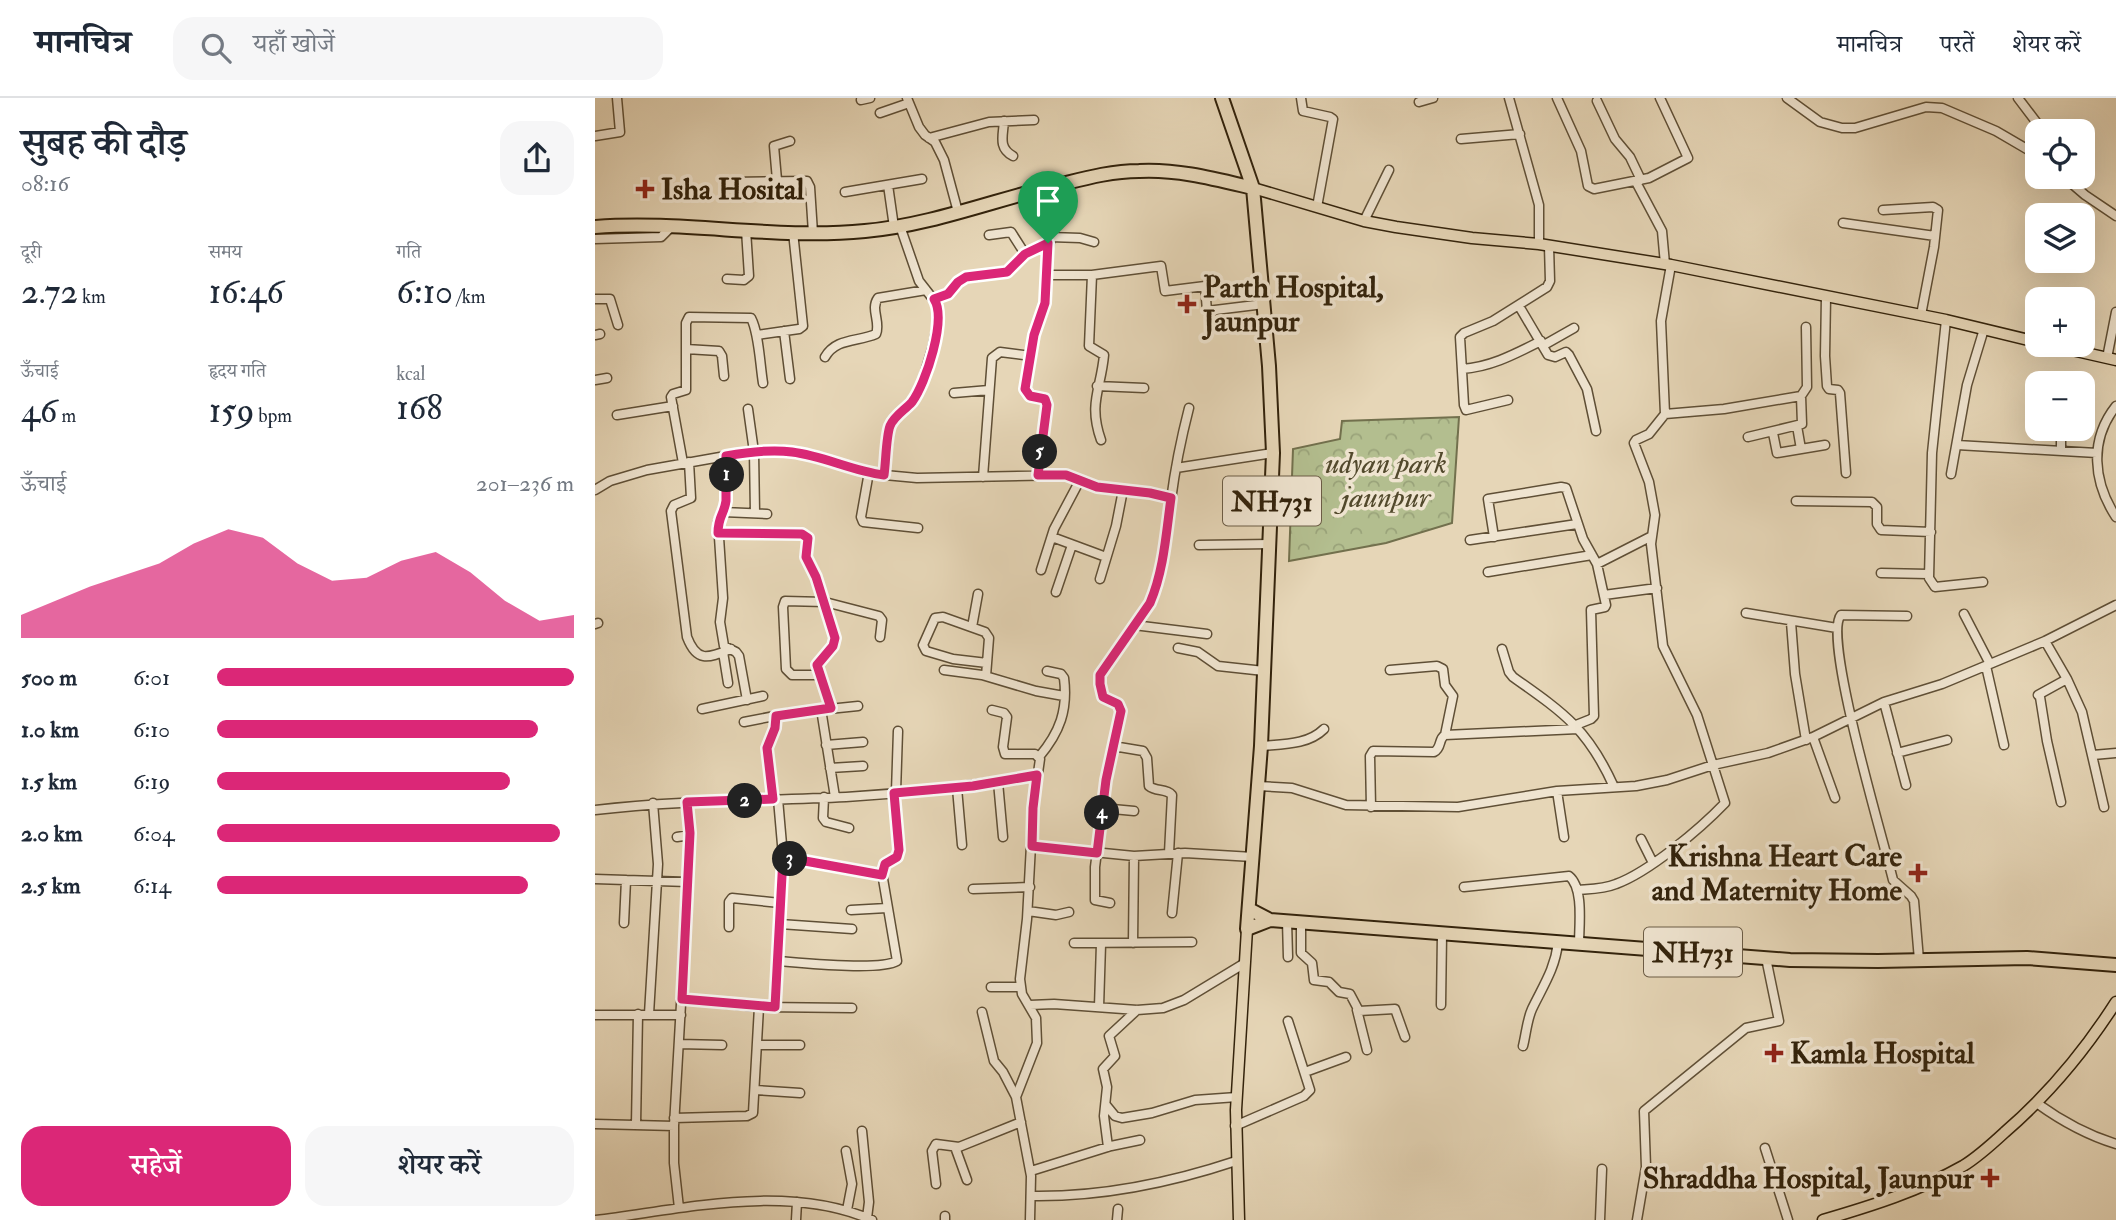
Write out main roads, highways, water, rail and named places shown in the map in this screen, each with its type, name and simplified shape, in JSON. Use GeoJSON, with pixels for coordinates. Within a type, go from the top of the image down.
{"type":"FeatureCollection","features":[{"type":"Feature","properties":{"kind":"highway","name":"NH731"},"geometry":{"type":"LineString","coordinates":[[1222,98],[1253,188],[1269,366],[1273,453],[1271,544],[1257,814],[1247,929],[1270,920]]}},
{"type":"Feature","properties":{"kind":"highway"},"geometry":{"type":"LineString","coordinates":[[595,227],[813,233],[866,231],[958,212],[1099,175],[1138,170],[1200,175],[1253,188]]}},
{"type":"Feature","properties":{"kind":"highway","name":"NH731"},"geometry":{"type":"LineString","coordinates":[[1249,909],[1270,920],[1287,922],[1766,958],[2027,958],[2116,965]]}},
{"type":"Feature","properties":{"kind":"main road"},"geometry":{"type":"LineString","coordinates":[[1253,188],[1364,221],[1668,265],[1946,320],[2025,339]]}},
{"type":"Feature","properties":{"kind":"main road"},"geometry":{"type":"LineString","coordinates":[[1239,1220],[1235,1126],[1247,929]]}},
{"type":"Feature","properties":{"kind":"main road"},"geometry":{"type":"LineString","coordinates":[[1823,1220],[1884,1202],[1965,1164],[2038,1104],[2090,1043],[2116,1002]]}},
{"type":"Feature","properties":{"kind":"place","name":"Isha Hosital"},"geometry":{"type":"Point","coordinates":[645,189]}},
{"type":"Feature","properties":{"kind":"place","name":"Parth Hospital, Jaunpur"},"geometry":{"type":"Point","coordinates":[1187,304]}},
{"type":"Feature","properties":{"kind":"place","name":"Krishna Heart Care and Maternity Home"},"geometry":{"type":"Point","coordinates":[1918,873]}},
{"type":"Feature","properties":{"kind":"place","name":"Kamla Hospital"},"geometry":{"type":"Point","coordinates":[1774,1053]}},
{"type":"Feature","properties":{"kind":"place","name":"Shraddha Hospital, Jaunpur"},"geometry":{"type":"Point","coordinates":[1990,1178]}},
{"type":"Feature","properties":{"kind":"park label","name":"udyan park jaunpur"},"geometry":{"type":"Point","coordinates":[1386,480]}}]}
